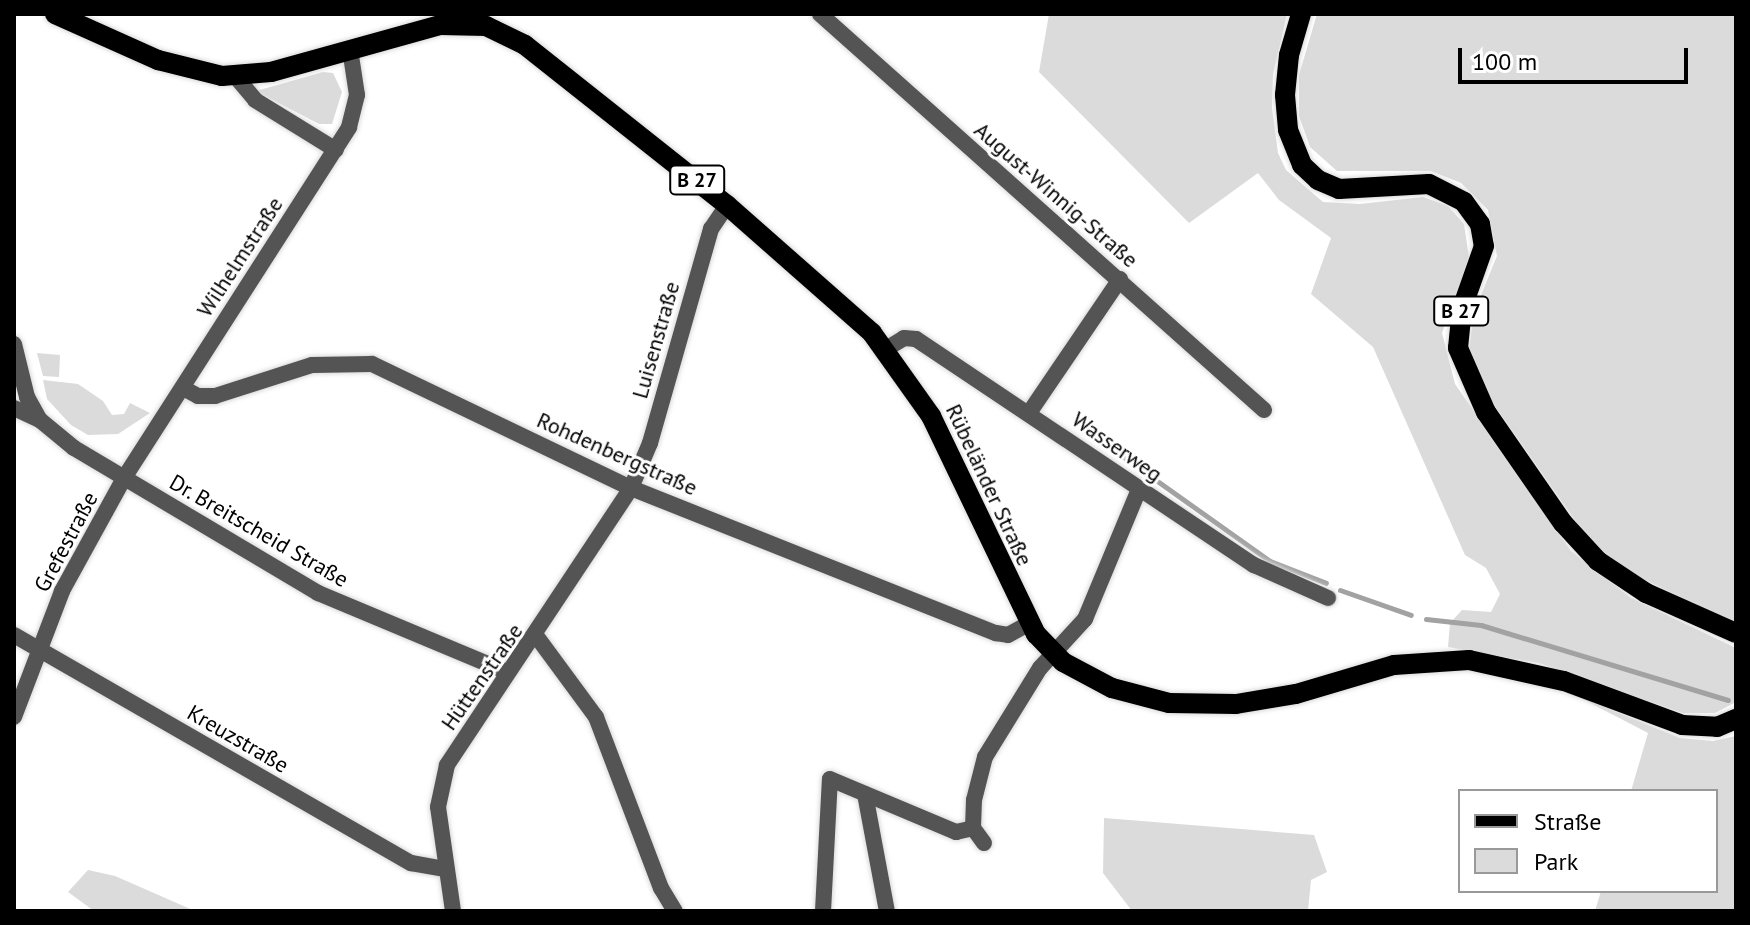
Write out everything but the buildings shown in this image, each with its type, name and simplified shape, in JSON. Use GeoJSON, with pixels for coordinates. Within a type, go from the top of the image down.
{"type":"FeatureCollection","features":[{"type":"Feature","properties":{"kind":"main road","name":"B 27"},"geometry":{"type":"LineString","coordinates":[[55,14],[158,60],[236,77],[428,27],[497,21]]}},
{"type":"Feature","properties":{"kind":"main road","name":"B 27"},"geometry":{"type":"LineString","coordinates":[[1301,14],[1289,55],[1285,95],[1288,130],[1302,165],[1318,180],[1339,189],[1429,184],[1464,202],[1480,224],[1484,246],[1462,308],[1458,348],[1486,412],[1563,523],[1598,561],[1646,593],[1736,633]]}},
{"type":"Feature","properties":{"kind":"main road","name":"Rübeländer Straße"},"geometry":{"type":"LineString","coordinates":[[497,21],[727,205],[846,306],[886,349],[931,416],[1030,623],[1054,654],[1119,691],[1195,705],[1269,699],[1418,661],[1469,660],[1529,671],[1682,725],[1717,727],[1736,719]]}},
{"type":"Feature","properties":{"kind":"street","name":"August-Winnig-Straße"},"geometry":{"type":"LineString","coordinates":[[820,14],[1264,410]]}},
{"type":"Feature","properties":{"kind":"street","name":"Wilhelmstraße"},"geometry":{"type":"LineString","coordinates":[[124,478],[336,150],[356,106],[357,79],[350,49]]}},
{"type":"Feature","properties":{"kind":"street"},"geometry":{"type":"LineString","coordinates":[[236,77],[255,100],[336,150]]}},
{"type":"Feature","properties":{"kind":"street","name":"Luisenstraße"},"geometry":{"type":"LineString","coordinates":[[631,488],[650,443],[711,229],[727,205]]}},
{"type":"Feature","properties":{"kind":"street"},"geometry":{"type":"LineString","coordinates":[[1029,413],[1120,279]]}},
{"type":"Feature","properties":{"kind":"street","name":"Wasserweg"},"geometry":{"type":"LineString","coordinates":[[886,349],[904,338],[916,339],[1254,565],[1328,598]]}},
{"type":"Feature","properties":{"kind":"street"},"geometry":{"type":"LineString","coordinates":[[14,344],[27,397],[40,420]]}},
{"type":"Feature","properties":{"kind":"street","name":"Rohdenbergstraße"},"geometry":{"type":"LineString","coordinates":[[183,388],[198,396],[215,396],[312,365],[372,364],[631,488],[996,633],[1008,635],[1030,623]]}},
{"type":"Feature","properties":{"kind":"street"},"geometry":{"type":"LineString","coordinates":[[14,408],[40,420]]}},
{"type":"Feature","properties":{"kind":"street","name":"Dr. Breitscheid Straße"},"geometry":{"type":"LineString","coordinates":[[40,420],[74,448],[318,593],[507,672]]}},
{"type":"Feature","properties":{"kind":"street","name":"Grefestraße"},"geometry":{"type":"LineString","coordinates":[[14,717],[62,591],[124,478]]}},
{"type":"Feature","properties":{"kind":"street","name":"Hüttenstraße"},"geometry":{"type":"LineString","coordinates":[[453,911],[445,869],[439,788],[447,765],[507,672],[537,637],[631,488]]}},
{"type":"Feature","properties":{"kind":"street"},"geometry":{"type":"LineString","coordinates":[[984,843],[973,828],[974,800],[985,757],[1054,654],[1085,619],[1139,489]]}},
{"type":"Feature","properties":{"kind":"street","name":"Kreuzstraße"},"geometry":{"type":"LineString","coordinates":[[14,635],[411,863],[445,869]]}},
{"type":"Feature","properties":{"kind":"street"},"geometry":{"type":"LineString","coordinates":[[537,637],[596,717],[661,888],[675,911]]}},
{"type":"Feature","properties":{"kind":"street"},"geometry":{"type":"LineString","coordinates":[[823,911],[830,779],[956,832],[973,828]]}},
{"type":"Feature","properties":{"kind":"street"},"geometry":{"type":"LineString","coordinates":[[865,794],[887,911]]}},
{"type":"Feature","properties":{"kind":"green space"},"geometry":{"type":"Polygon","coordinates":[[[1049,14],[1287,14],[1273,74],[1272,108],[1278,153],[1286,170],[1323,202],[1360,204],[1423,197],[1448,206],[1464,224],[1469,258],[1442,333],[1455,384],[1571,551],[1631,598],[1736,648],[1736,702],[1715,713],[1683,713],[1539,663],[1448,647],[1450,623],[1462,610],[1491,612],[1500,594],[1486,568],[1465,555],[1373,347],[1311,294],[1331,238],[1279,200],[1258,173],[1189,223],[1039,72],[1049,14]]]}},
{"type":"Feature","properties":{"kind":"green space"},"geometry":{"type":"Polygon","coordinates":[[[1317,14],[1736,14],[1736,624],[1617,566],[1589,540],[1485,392],[1469,352],[1474,312],[1497,256],[1488,210],[1461,183],[1431,171],[1337,171],[1310,147],[1299,116],[1299,75],[1317,14]]]}},
{"type":"Feature","properties":{"kind":"green space"},"geometry":{"type":"Polygon","coordinates":[[[323,72],[333,73],[342,92],[332,124],[319,124],[256,91],[323,72]]]}},
{"type":"Feature","properties":{"kind":"green space"},"geometry":{"type":"Polygon","coordinates":[[[37,353],[60,355],[59,377],[43,376],[37,353]]]}},
{"type":"Feature","properties":{"kind":"green space"},"geometry":{"type":"Polygon","coordinates":[[[43,380],[78,384],[103,401],[112,415],[124,414],[130,403],[150,413],[118,434],[88,435],[71,425],[47,399],[43,380]]]}},
{"type":"Feature","properties":{"kind":"green space"},"geometry":{"type":"Polygon","coordinates":[[[1577,696],[1680,738],[1713,741],[1736,736],[1736,911],[1595,911],[1600,893],[1718,893],[1718,789],[1632,789],[1648,733],[1577,696]]]}},
{"type":"Feature","properties":{"kind":"green space"},"geometry":{"type":"Polygon","coordinates":[[[1104,818],[1314,835],[1327,872],[1311,880],[1308,911],[1132,911],[1103,873],[1104,818]]]}},
{"type":"Feature","properties":{"kind":"green space"},"geometry":{"type":"Polygon","coordinates":[[[88,870],[115,876],[195,911],[94,911],[68,892],[88,870]]]}},
{"type":"Feature","properties":{"kind":"waterway"},"geometry":{"type":"LineString","coordinates":[[1115,451],[1270,561],[1326,583]]}},
{"type":"Feature","properties":{"kind":"waterway"},"geometry":{"type":"LineString","coordinates":[[1340,590],[1411,615]]}},
{"type":"Feature","properties":{"kind":"waterway"},"geometry":{"type":"LineString","coordinates":[[1426,619],[1481,625],[1728,700]]}}]}
